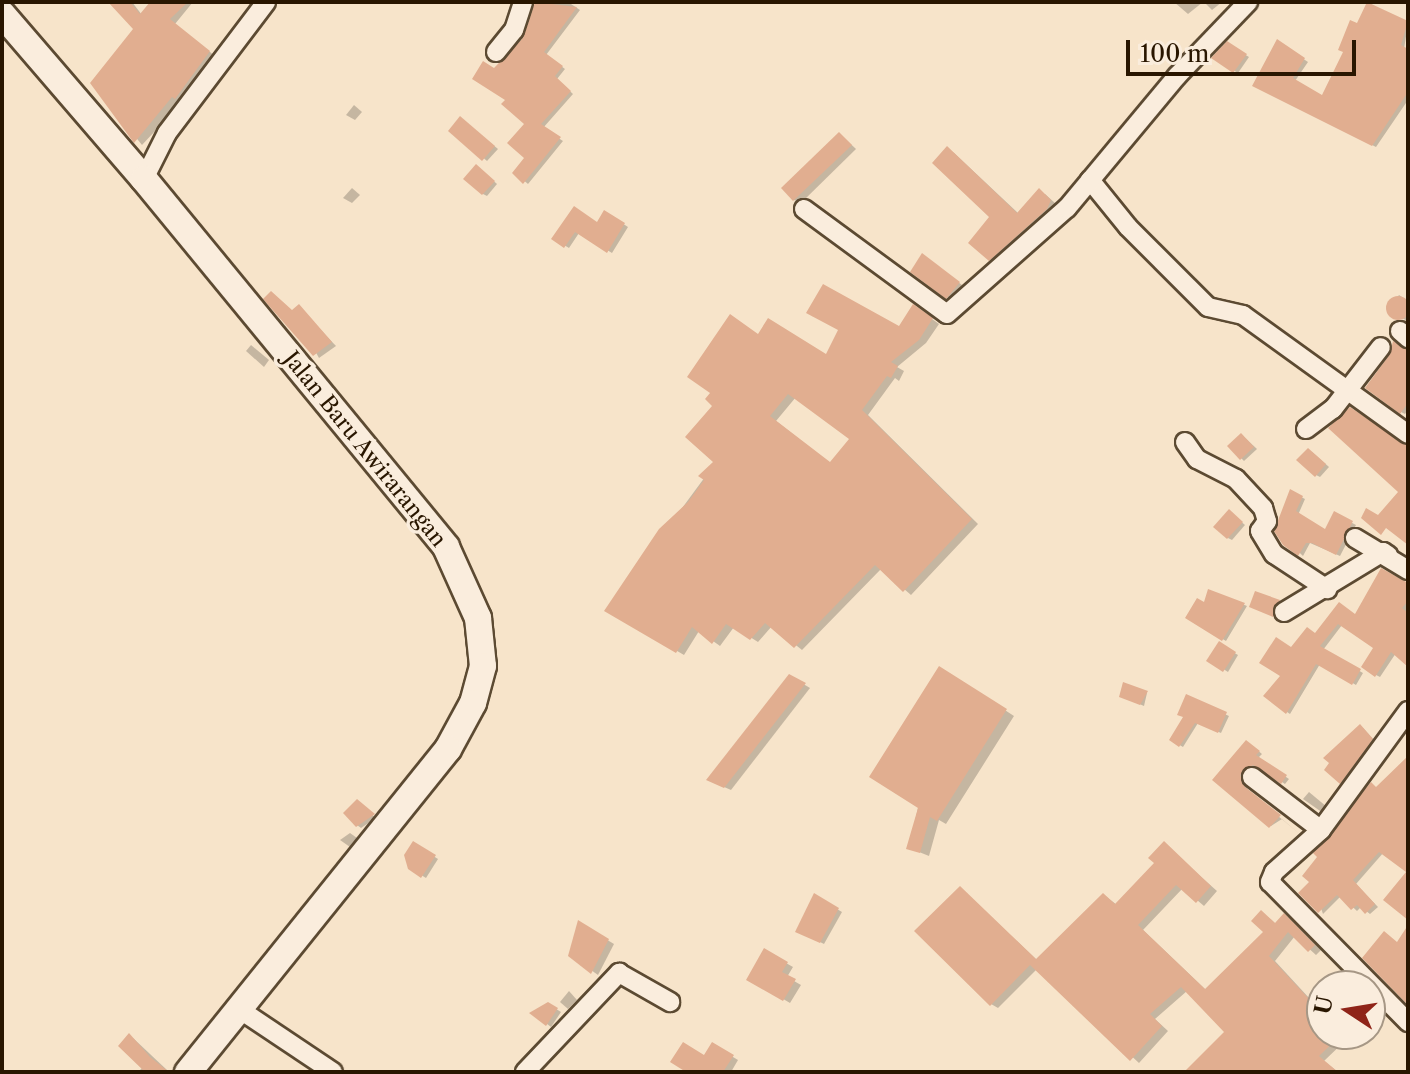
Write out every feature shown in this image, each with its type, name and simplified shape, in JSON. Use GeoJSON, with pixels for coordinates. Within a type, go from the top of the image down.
{"type":"FeatureCollection","features":[{"type":"Feature","properties":{"kind":"street"},"geometry":{"type":"LineString","coordinates":[[144,179],[167,133],[266,2]]}},
{"type":"Feature","properties":{"kind":"street"},"geometry":{"type":"LineString","coordinates":[[496,52],[514,30],[523,2]]}},
{"type":"Feature","properties":{"kind":"street"},"geometry":{"type":"LineString","coordinates":[[804,209],[947,314],[1056,218],[1177,76],[1248,2]]}},
{"type":"Feature","properties":{"kind":"street","name":"Jalan Baru Awirarangan"},"geometry":{"type":"LineString","coordinates":[[2,14],[144,179],[446,547],[478,618],[483,666],[473,703],[448,749],[188,1072]]}},
{"type":"Feature","properties":{"kind":"street"},"geometry":{"type":"LineString","coordinates":[[1090,180],[1110,199],[1128,227],[1208,307],[1243,315],[1345,392],[1408,434]]}},
{"type":"Feature","properties":{"kind":"street"},"geometry":{"type":"LineString","coordinates":[[1306,429],[1345,392],[1381,347]]}},
{"type":"Feature","properties":{"kind":"street"},"geometry":{"type":"LineString","coordinates":[[1185,442],[1197,459],[1236,479],[1263,508],[1267,521],[1260,531],[1274,554],[1327,589]]}},
{"type":"Feature","properties":{"kind":"street"},"geometry":{"type":"LineString","coordinates":[[1355,538],[1388,555]]}},
{"type":"Feature","properties":{"kind":"street"},"geometry":{"type":"LineString","coordinates":[[1284,612],[1327,589],[1383,552],[1408,570]]}},
{"type":"Feature","properties":{"kind":"street"},"geometry":{"type":"LineString","coordinates":[[1408,711],[1321,830],[1274,872],[1270,882],[1408,1022]]}},
{"type":"Feature","properties":{"kind":"street"},"geometry":{"type":"LineString","coordinates":[[1252,777],[1321,830]]}},
{"type":"Feature","properties":{"kind":"street"},"geometry":{"type":"LineString","coordinates":[[525,1072],[619,973],[670,1002]]}},
{"type":"Feature","properties":{"kind":"street"},"geometry":{"type":"LineString","coordinates":[[239,1009],[333,1072]]}},
{"type":"Feature","properties":{"kind":"building"},"geometry":{"type":"Polygon","coordinates":[[[108,2],[130,2],[140,14],[150,2],[188,2],[170,19],[210,51],[175,99],[172,97],[134,143],[90,83],[133,29],[108,2]]]}},
{"type":"Feature","properties":{"kind":"building"},"geometry":{"type":"Polygon","coordinates":[[[535,2],[577,7],[544,52],[563,66],[555,76],[571,91],[541,124],[561,137],[523,184],[512,173],[524,158],[507,143],[524,124],[501,104],[505,100],[472,79],[483,61],[494,68],[523,38],[535,2]]]}},
{"type":"Feature","properties":{"kind":"building"},"geometry":{"type":"Polygon","coordinates":[[[1367,2],[1408,21],[1401,45],[1408,49],[1408,92],[1372,146],[1252,86],[1277,39],[1305,58],[1293,78],[1322,95],[1343,52],[1338,50],[1350,20],[1357,23],[1367,2]]]}},
{"type":"Feature","properties":{"kind":"building"},"geometry":{"type":"Polygon","coordinates":[[[1227,41],[1247,54],[1233,73],[1211,58],[1227,41]]]}},
{"type":"Feature","properties":{"kind":"building"},"geometry":{"type":"Polygon","coordinates":[[[460,116],[495,146],[482,161],[448,131],[460,116]]]}},
{"type":"Feature","properties":{"kind":"building"},"geometry":{"type":"Polygon","coordinates":[[[839,132],[852,145],[793,201],[781,188],[839,132]]]}},
{"type":"Feature","properties":{"kind":"building"},"geometry":{"type":"Polygon","coordinates":[[[947,146],[1017,213],[1039,188],[1051,200],[1047,209],[989,261],[968,243],[989,217],[932,163],[947,146]]]}},
{"type":"Feature","properties":{"kind":"building"},"geometry":{"type":"Polygon","coordinates":[[[476,164],[495,181],[482,195],[463,179],[476,164]]]}},
{"type":"Feature","properties":{"kind":"building"},"geometry":{"type":"Polygon","coordinates":[[[574,206],[597,222],[604,210],[625,223],[607,253],[575,232],[564,248],[551,239],[574,206]]]}},
{"type":"Feature","properties":{"kind":"building"},"geometry":{"type":"Polygon","coordinates":[[[922,253],[960,282],[946,299],[910,272],[922,253]]]}},
{"type":"Feature","properties":{"kind":"building"},"geometry":{"type":"Polygon","coordinates":[[[823,284],[899,326],[913,304],[933,318],[919,340],[891,362],[898,366],[891,378],[887,376],[862,410],[972,519],[903,592],[875,565],[794,648],[765,623],[750,640],[726,624],[712,644],[692,627],[676,653],[604,611],[659,529],[688,502],[704,480],[698,476],[713,462],[685,437],[712,406],[705,399],[710,393],[687,377],[730,314],[758,334],[768,318],[826,354],[838,330],[806,313],[823,284]],[[788,394],[770,416],[830,462],[849,439],[788,394]]]}},
{"type":"Feature","properties":{"kind":"building"},"geometry":{"type":"Polygon","coordinates":[[[271,291],[292,310],[299,304],[332,342],[313,356],[263,299],[271,291]]]}},
{"type":"Feature","properties":{"kind":"building"},"geometry":{"type":"Polygon","coordinates":[[[1398,296],[1406,300],[1410,308],[1406,316],[1398,320],[1390,316],[1386,308],[1390,300],[1398,296]]]}},
{"type":"Feature","properties":{"kind":"building"},"geometry":{"type":"Polygon","coordinates":[[[1393,341],[1408,350],[1408,403],[1400,414],[1365,388],[1390,354],[1393,341]]]}},
{"type":"Feature","properties":{"kind":"building"},"geometry":{"type":"Polygon","coordinates":[[[1350,407],[1408,446],[1408,545],[1386,528],[1381,535],[1361,518],[1366,508],[1378,515],[1398,492],[1328,428],[1350,407]]]}},
{"type":"Feature","properties":{"kind":"building"},"geometry":{"type":"Polygon","coordinates":[[[1241,433],[1254,447],[1240,460],[1227,446],[1241,433]]]}},
{"type":"Feature","properties":{"kind":"building"},"geometry":{"type":"Polygon","coordinates":[[[1308,448],[1326,464],[1315,477],[1296,460],[1308,448]]]}},
{"type":"Feature","properties":{"kind":"building"},"geometry":{"type":"Polygon","coordinates":[[[1290,489],[1303,496],[1296,511],[1325,529],[1334,511],[1353,521],[1336,555],[1306,543],[1298,556],[1283,545],[1274,531],[1290,489]]]}},
{"type":"Feature","properties":{"kind":"building"},"geometry":{"type":"Polygon","coordinates":[[[1229,509],[1243,522],[1227,539],[1213,527],[1229,509]]]}},
{"type":"Feature","properties":{"kind":"building"},"geometry":{"type":"Polygon","coordinates":[[[1381,568],[1408,583],[1408,601],[1402,608],[1408,613],[1408,667],[1391,652],[1375,677],[1361,667],[1373,648],[1338,624],[1320,646],[1361,669],[1352,685],[1316,664],[1286,714],[1263,696],[1280,676],[1259,663],[1276,637],[1291,647],[1307,627],[1315,633],[1339,602],[1355,614],[1381,568]]]}},
{"type":"Feature","properties":{"kind":"building"},"geometry":{"type":"Polygon","coordinates":[[[1208,589],[1245,603],[1222,641],[1185,618],[1197,598],[1204,602],[1208,589]]]}},
{"type":"Feature","properties":{"kind":"building"},"geometry":{"type":"Polygon","coordinates":[[[1255,591],[1280,600],[1273,617],[1249,607],[1255,591]]]}},
{"type":"Feature","properties":{"kind":"building"},"geometry":{"type":"Polygon","coordinates":[[[1219,641],[1236,652],[1223,672],[1206,661],[1219,641]]]}},
{"type":"Feature","properties":{"kind":"building"},"geometry":{"type":"Polygon","coordinates":[[[939,666],[1007,709],[937,821],[930,817],[920,853],[906,849],[918,808],[869,777],[939,666]]]}},
{"type":"Feature","properties":{"kind":"building"},"geometry":{"type":"Polygon","coordinates":[[[789,674],[806,683],[724,788],[706,780],[789,674]]]}},
{"type":"Feature","properties":{"kind":"building"},"geometry":{"type":"Polygon","coordinates":[[[1123,682],[1148,691],[1140,705],[1119,697],[1123,682]]]}},
{"type":"Feature","properties":{"kind":"building"},"geometry":{"type":"Polygon","coordinates":[[[1186,694],[1227,712],[1218,733],[1195,723],[1179,747],[1169,740],[1183,717],[1177,715],[1186,694]]]}},
{"type":"Feature","properties":{"kind":"building"},"geometry":{"type":"Polygon","coordinates":[[[1360,724],[1373,739],[1340,784],[1324,770],[1329,763],[1323,758],[1360,724]]]}},
{"type":"Feature","properties":{"kind":"building"},"geometry":{"type":"Polygon","coordinates":[[[1246,740],[1260,751],[1256,755],[1287,775],[1281,784],[1253,765],[1240,775],[1245,787],[1281,815],[1269,828],[1212,780],[1246,740]]]}},
{"type":"Feature","properties":{"kind":"building"},"geometry":{"type":"Polygon","coordinates":[[[1408,756],[1408,920],[1383,900],[1406,872],[1379,852],[1353,880],[1375,904],[1365,914],[1357,905],[1351,910],[1337,895],[1318,913],[1298,893],[1309,882],[1302,876],[1317,857],[1313,853],[1371,782],[1376,787],[1408,756]]]}},
{"type":"Feature","properties":{"kind":"building"},"geometry":{"type":"Polygon","coordinates":[[[357,799],[375,814],[356,827],[343,813],[357,799]]]}},
{"type":"Feature","properties":{"kind":"building"},"geometry":{"type":"Polygon","coordinates":[[[413,841],[436,855],[421,878],[408,869],[404,855],[413,841]]]}},
{"type":"Feature","properties":{"kind":"building"},"geometry":{"type":"Polygon","coordinates":[[[1164,841],[1211,886],[1196,903],[1176,885],[1138,925],[1205,989],[1263,932],[1251,921],[1261,910],[1275,923],[1284,913],[1315,945],[1308,952],[1288,932],[1269,956],[1306,996],[1306,1050],[1325,1050],[1319,1056],[1338,1072],[1184,1072],[1224,1032],[1181,987],[1150,1014],[1162,1026],[1130,1061],[1030,965],[990,1006],[914,931],[960,886],[1036,959],[1103,893],[1115,904],[1154,863],[1148,858],[1164,841]]]}},
{"type":"Feature","properties":{"kind":"building"},"geometry":{"type":"Polygon","coordinates":[[[814,893],[839,908],[820,943],[795,932],[814,893]]]}},
{"type":"Feature","properties":{"kind":"building"},"geometry":{"type":"Polygon","coordinates":[[[578,920],[609,939],[591,974],[568,956],[578,920]]]}},
{"type":"Feature","properties":{"kind":"building"},"geometry":{"type":"Polygon","coordinates":[[[1408,925],[1408,1005],[1386,983],[1386,970],[1374,970],[1362,958],[1384,931],[1397,942],[1408,925]]]}},
{"type":"Feature","properties":{"kind":"building"},"geometry":{"type":"Polygon","coordinates":[[[764,948],[788,962],[782,972],[796,979],[783,1001],[746,980],[764,948]]]}},
{"type":"Feature","properties":{"kind":"building"},"geometry":{"type":"Polygon","coordinates":[[[548,1002],[558,1008],[546,1026],[529,1013],[548,1002]]]}},
{"type":"Feature","properties":{"kind":"building"},"geometry":{"type":"Polygon","coordinates":[[[129,1033],[150,1057],[169,1072],[145,1072],[118,1046],[129,1033]]]}},
{"type":"Feature","properties":{"kind":"building"},"geometry":{"type":"Polygon","coordinates":[[[683,1042],[704,1055],[712,1042],[734,1055],[723,1072],[686,1072],[670,1062],[683,1042]]]}}]}
